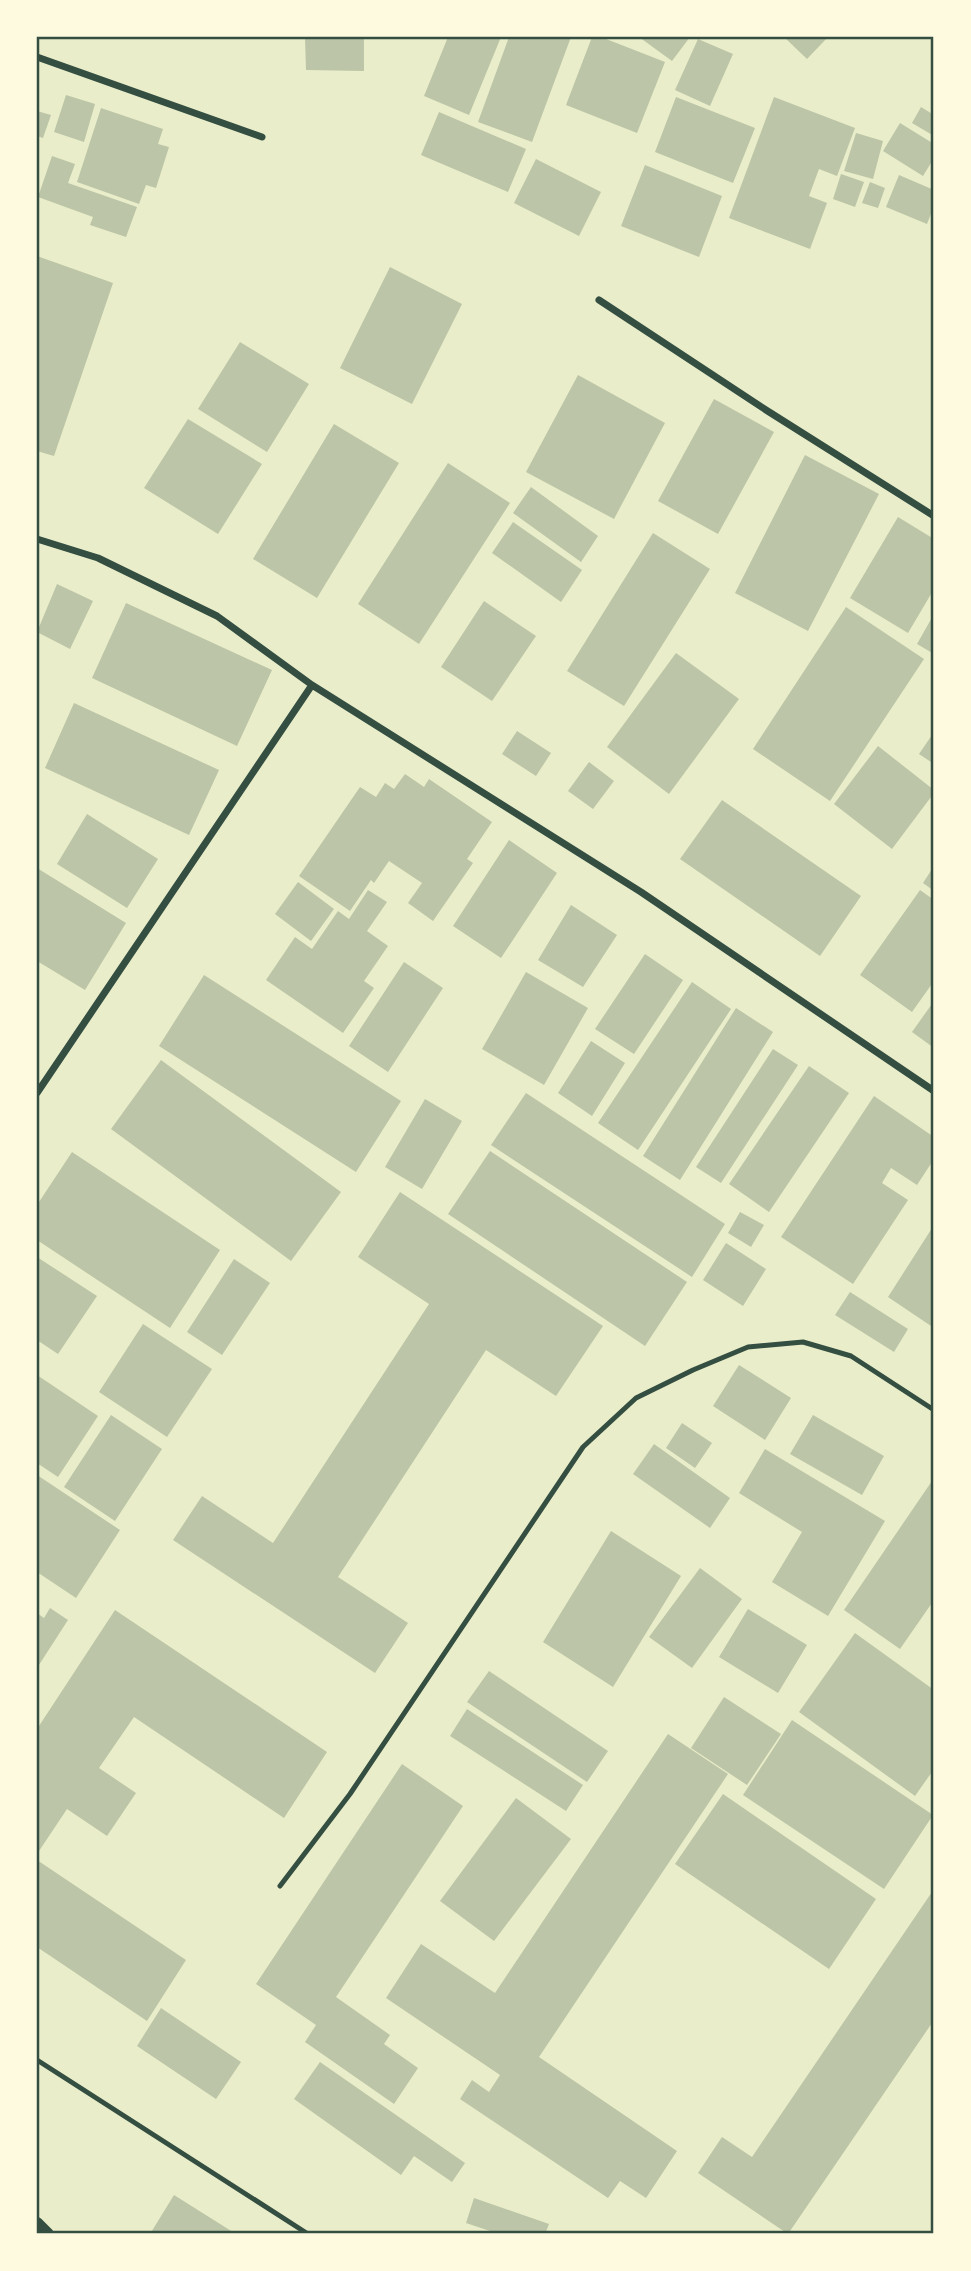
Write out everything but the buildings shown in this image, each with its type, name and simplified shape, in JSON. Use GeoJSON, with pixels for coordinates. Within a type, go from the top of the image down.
{"type":"FeatureCollection","features":[{"type":"Feature","properties":{"kind":"street"},"geometry":{"type":"LineString","coordinates":[[37,57],[262,137]]}},
{"type":"Feature","properties":{"kind":"street"},"geometry":{"type":"LineString","coordinates":[[599,300],[934,516]]}},
{"type":"Feature","properties":{"kind":"street"},"geometry":{"type":"LineString","coordinates":[[37,539],[98,558],[217,616],[312,685],[641,892],[934,1091]]}},
{"type":"Feature","properties":{"kind":"street"},"geometry":{"type":"LineString","coordinates":[[37,1093],[312,685]]}},
{"type":"Feature","properties":{"kind":"street"},"geometry":{"type":"LineString","coordinates":[[37,2223],[48,2234]]}},
{"type":"Feature","properties":{"kind":"lane"},"geometry":{"type":"LineString","coordinates":[[280,1886],[350,1794],[583,1447],[636,1398],[748,1347],[803,1342],[851,1356],[934,1410]]}},
{"type":"Feature","properties":{"kind":"lane"},"geometry":{"type":"LineString","coordinates":[[37,2060],[309,2234]]}}]}
